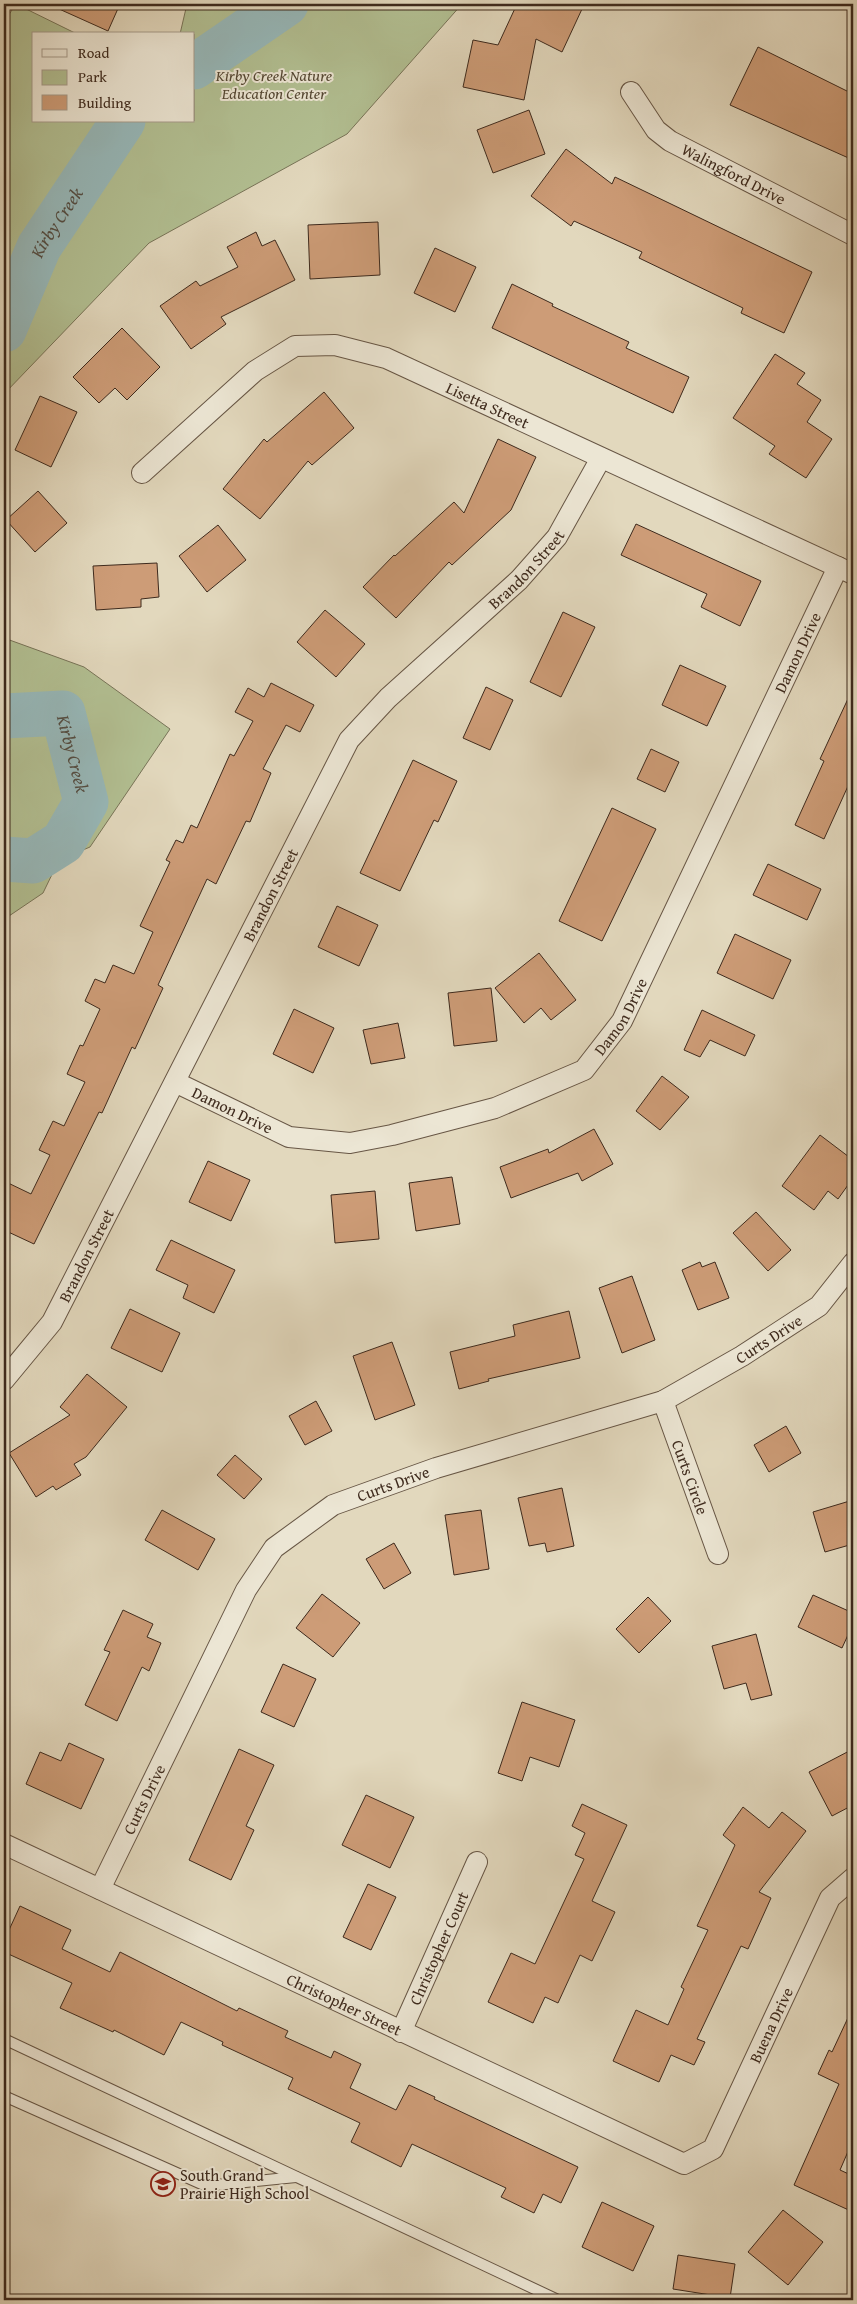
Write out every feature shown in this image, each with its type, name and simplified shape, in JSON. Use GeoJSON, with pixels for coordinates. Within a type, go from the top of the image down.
{"type":"FeatureCollection","features":[{"type":"Feature","properties":{"kind":"street","name":"Walingford Drive"},"geometry":{"type":"LineString","coordinates":[[631,92],[656,130],[670,141],[853,236]]}},
{"type":"Feature","properties":{"kind":"street","name":"Lisetta Street"},"geometry":{"type":"LineString","coordinates":[[142,472],[255,371],[295,346],[335,344],[386,358],[845,571]]}},
{"type":"Feature","properties":{"kind":"street","name":"Brandon Street"},"geometry":{"type":"LineString","coordinates":[[4,1380],[52,1322],[349,740],[388,698],[519,580],[558,537],[601,458]]}},
{"type":"Feature","properties":{"kind":"street","name":"Damon Drive"},"geometry":{"type":"LineString","coordinates":[[175,1082],[289,1137],[350,1143],[392,1135],[495,1108],[584,1070],[622,1021],[845,571]]}},
{"type":"Feature","properties":{"kind":"street","name":"Curts Drive"},"geometry":{"type":"LineString","coordinates":[[100,1889],[246,1590],[274,1548],[333,1505],[436,1468],[664,1401],[742,1356],[819,1306],[853,1263]]}},
{"type":"Feature","properties":{"kind":"street","name":"Curts Circle"},"geometry":{"type":"LineString","coordinates":[[664,1401],[718,1554]]}},
{"type":"Feature","properties":{"kind":"street","name":"Christopher Street"},"geometry":{"type":"LineString","coordinates":[[4,1844],[684,2164]]}},
{"type":"Feature","properties":{"kind":"street","name":"Christopher Court"},"geometry":{"type":"LineString","coordinates":[[401,2032],[477,1862]]}},
{"type":"Feature","properties":{"kind":"street","name":"Buena Drive"},"geometry":{"type":"LineString","coordinates":[[684,2164],[713,2149],[830,1898],[853,1878]]}},
{"type":"Feature","properties":{"kind":"lane"},"geometry":{"type":"LineString","coordinates":[[4,2039],[558,2300]]}},
{"type":"Feature","properties":{"kind":"lane"},"geometry":{"type":"LineString","coordinates":[[4,2096],[206,2186],[296,2177]]}},
{"type":"Feature","properties":{"kind":"green space","name":"Kirby Creek Nature Education Center"},"geometry":{"type":"Polygon","coordinates":[[[16,4],[73,32],[32,32],[32,122],[195,122],[195,32],[180,32],[187,4],[462,4],[347,134],[149,243],[4,394],[4,22],[16,4]]]}},
{"type":"Feature","properties":{"kind":"green space"},"geometry":{"type":"Polygon","coordinates":[[[4,638],[84,667],[170,729],[90,847],[59,860],[43,893],[9,916],[4,925],[4,638]]]}},
{"type":"Feature","properties":{"kind":"building"},"geometry":{"type":"Polygon","coordinates":[[[48,4],[120,4],[108,31],[48,4]]]}},
{"type":"Feature","properties":{"kind":"building"},"geometry":{"type":"Polygon","coordinates":[[[517,4],[571,4],[582,9],[562,52],[536,39],[524,100],[463,87],[473,40],[498,45],[517,4]]]}},
{"type":"Feature","properties":{"kind":"building"},"geometry":{"type":"Polygon","coordinates":[[[758,47],[853,94],[853,160],[730,105],[758,47]]]}},
{"type":"Feature","properties":{"kind":"building"},"geometry":{"type":"Polygon","coordinates":[[[529,110],[545,154],[493,173],[477,130],[529,110]]]}},
{"type":"Feature","properties":{"kind":"building"},"geometry":{"type":"Polygon","coordinates":[[[566,149],[612,184],[615,177],[812,272],[784,333],[741,313],[743,308],[639,258],[642,252],[574,221],[571,226],[531,196],[566,149]]]}},
{"type":"Feature","properties":{"kind":"building"},"geometry":{"type":"Polygon","coordinates":[[[378,222],[380,275],[310,279],[308,225],[378,222]]]}},
{"type":"Feature","properties":{"kind":"building"},"geometry":{"type":"Polygon","coordinates":[[[256,232],[262,246],[275,240],[295,280],[221,317],[226,324],[191,349],[160,306],[196,281],[200,286],[238,267],[227,247],[256,232]]]}},
{"type":"Feature","properties":{"kind":"building"},"geometry":{"type":"Polygon","coordinates":[[[435,248],[476,267],[455,312],[414,293],[435,248]]]}},
{"type":"Feature","properties":{"kind":"building"},"geometry":{"type":"Polygon","coordinates":[[[512,284],[553,304],[552,306],[629,342],[626,348],[689,377],[673,413],[492,328],[512,284]]]}},
{"type":"Feature","properties":{"kind":"building"},"geometry":{"type":"Polygon","coordinates":[[[122,328],[160,367],[127,400],[115,388],[99,403],[73,377],[122,328]]]}},
{"type":"Feature","properties":{"kind":"building"},"geometry":{"type":"Polygon","coordinates":[[[775,354],[805,373],[797,384],[821,400],[807,422],[832,439],[806,478],[769,454],[775,446],[733,418],[775,354]]]}},
{"type":"Feature","properties":{"kind":"building"},"geometry":{"type":"Polygon","coordinates":[[[324,392],[354,428],[312,465],[308,461],[260,519],[223,489],[264,439],[267,442],[324,392]]]}},
{"type":"Feature","properties":{"kind":"building"},"geometry":{"type":"Polygon","coordinates":[[[40,396],[77,412],[51,467],[15,450],[40,396]]]}},
{"type":"Feature","properties":{"kind":"building"},"geometry":{"type":"Polygon","coordinates":[[[498,439],[536,457],[511,510],[452,565],[449,562],[396,618],[363,587],[394,555],[454,502],[464,513],[498,439]]]}},
{"type":"Feature","properties":{"kind":"building"},"geometry":{"type":"Polygon","coordinates":[[[38,491],[67,523],[35,552],[6,520],[38,491]]]}},
{"type":"Feature","properties":{"kind":"building"},"geometry":{"type":"Polygon","coordinates":[[[636,524],[761,581],[740,626],[701,607],[707,594],[621,555],[636,524]]]}},
{"type":"Feature","properties":{"kind":"building"},"geometry":{"type":"Polygon","coordinates":[[[218,525],[246,560],[207,592],[179,556],[218,525]]]}},
{"type":"Feature","properties":{"kind":"building"},"geometry":{"type":"Polygon","coordinates":[[[157,563],[159,597],[141,599],[141,607],[96,610],[93,566],[157,563]]]}},
{"type":"Feature","properties":{"kind":"building"},"geometry":{"type":"Polygon","coordinates":[[[325,610],[365,644],[336,677],[297,642],[325,610]]]}},
{"type":"Feature","properties":{"kind":"building"},"geometry":{"type":"Polygon","coordinates":[[[563,612],[595,627],[561,697],[530,682],[563,612]]]}},
{"type":"Feature","properties":{"kind":"building"},"geometry":{"type":"Polygon","coordinates":[[[680,665],[726,686],[707,726],[662,705],[680,665]]]}},
{"type":"Feature","properties":{"kind":"building"},"geometry":{"type":"Polygon","coordinates":[[[271,683],[314,705],[300,732],[286,725],[263,769],[271,773],[250,822],[246,821],[216,884],[207,879],[158,985],[163,988],[135,1049],[132,1047],[102,1113],[99,1112],[34,1244],[4,1230],[4,1181],[31,1194],[50,1155],[39,1150],[53,1121],[64,1126],[85,1082],[67,1074],[80,1045],[83,1046],[100,1009],[85,1001],[95,979],[105,983],[113,965],[134,974],[153,932],[140,926],[170,862],[166,860],[176,840],[183,843],[191,825],[197,828],[230,754],[234,756],[253,721],[235,712],[248,688],[264,697],[271,683]]]}},
{"type":"Feature","properties":{"kind":"building"},"geometry":{"type":"Polygon","coordinates":[[[486,687],[513,700],[490,750],[463,738],[486,687]]]}},
{"type":"Feature","properties":{"kind":"building"},"geometry":{"type":"Polygon","coordinates":[[[853,688],[853,775],[824,839],[795,825],[824,761],[820,759],[853,688]]]}},
{"type":"Feature","properties":{"kind":"building"},"geometry":{"type":"Polygon","coordinates":[[[651,749],[679,762],[665,792],[637,779],[651,749]]]}},
{"type":"Feature","properties":{"kind":"building"},"geometry":{"type":"Polygon","coordinates":[[[413,760],[457,781],[438,822],[434,820],[400,891],[360,873],[413,760]]]}},
{"type":"Feature","properties":{"kind":"building"},"geometry":{"type":"Polygon","coordinates":[[[612,808],[656,829],[602,941],[559,921],[612,808]]]}},
{"type":"Feature","properties":{"kind":"building"},"geometry":{"type":"Polygon","coordinates":[[[768,864],[821,889],[807,920],[753,895],[768,864]]]}},
{"type":"Feature","properties":{"kind":"building"},"geometry":{"type":"Polygon","coordinates":[[[337,906],[378,925],[359,966],[318,947],[337,906]]]}},
{"type":"Feature","properties":{"kind":"building"},"geometry":{"type":"Polygon","coordinates":[[[735,934],[791,960],[773,999],[717,973],[735,934]]]}},
{"type":"Feature","properties":{"kind":"building"},"geometry":{"type":"Polygon","coordinates":[[[539,953],[576,1000],[551,1020],[541,1008],[524,1023],[495,988],[539,953]]]}},
{"type":"Feature","properties":{"kind":"building"},"geometry":{"type":"Polygon","coordinates":[[[491,988],[497,1041],[454,1046],[448,993],[491,988]]]}},
{"type":"Feature","properties":{"kind":"building"},"geometry":{"type":"Polygon","coordinates":[[[294,1009],[334,1028],[313,1073],[273,1054],[294,1009]]]}},
{"type":"Feature","properties":{"kind":"building"},"geometry":{"type":"Polygon","coordinates":[[[702,1010],[755,1035],[745,1056],[710,1040],[700,1057],[684,1050],[702,1010]]]}},
{"type":"Feature","properties":{"kind":"building"},"geometry":{"type":"Polygon","coordinates":[[[398,1023],[405,1058],[371,1064],[363,1030],[398,1023]]]}},
{"type":"Feature","properties":{"kind":"building"},"geometry":{"type":"Polygon","coordinates":[[[662,1076],[689,1097],[660,1130],[636,1111],[662,1076]]]}},
{"type":"Feature","properties":{"kind":"building"},"geometry":{"type":"Polygon","coordinates":[[[594,1129],[613,1164],[582,1181],[578,1173],[511,1198],[500,1167],[548,1149],[549,1153],[594,1129]]]}},
{"type":"Feature","properties":{"kind":"building"},"geometry":{"type":"Polygon","coordinates":[[[820,1135],[853,1160],[853,1178],[838,1199],[828,1191],[814,1210],[782,1186],[820,1135]]]}},
{"type":"Feature","properties":{"kind":"building"},"geometry":{"type":"Polygon","coordinates":[[[208,1161],[250,1180],[231,1221],[189,1202],[208,1161]]]}},
{"type":"Feature","properties":{"kind":"building"},"geometry":{"type":"Polygon","coordinates":[[[452,1177],[460,1224],[416,1231],[409,1183],[452,1177]]]}},
{"type":"Feature","properties":{"kind":"building"},"geometry":{"type":"Polygon","coordinates":[[[375,1191],[379,1239],[335,1243],[331,1195],[375,1191]]]}},
{"type":"Feature","properties":{"kind":"building"},"geometry":{"type":"Polygon","coordinates":[[[756,1212],[791,1250],[768,1271],[733,1233],[756,1212]]]}},
{"type":"Feature","properties":{"kind":"building"},"geometry":{"type":"Polygon","coordinates":[[[171,1240],[235,1270],[214,1313],[183,1298],[188,1285],[156,1270],[171,1240]]]}},
{"type":"Feature","properties":{"kind":"building"},"geometry":{"type":"Polygon","coordinates":[[[700,1262],[702,1267],[715,1262],[729,1298],[698,1310],[682,1270],[700,1262]]]}},
{"type":"Feature","properties":{"kind":"building"},"geometry":{"type":"Polygon","coordinates":[[[632,1276],[655,1340],[622,1353],[599,1288],[632,1276]]]}},
{"type":"Feature","properties":{"kind":"building"},"geometry":{"type":"Polygon","coordinates":[[[130,1309],[180,1333],[162,1372],[111,1348],[130,1309]]]}},
{"type":"Feature","properties":{"kind":"building"},"geometry":{"type":"Polygon","coordinates":[[[569,1311],[580,1358],[488,1379],[489,1381],[459,1389],[450,1352],[515,1336],[513,1325],[569,1311]]]}},
{"type":"Feature","properties":{"kind":"building"},"geometry":{"type":"Polygon","coordinates":[[[392,1342],[415,1405],[375,1420],[353,1356],[392,1342]]]}},
{"type":"Feature","properties":{"kind":"building"},"geometry":{"type":"Polygon","coordinates":[[[87,1374],[127,1407],[86,1457],[74,1464],[81,1475],[56,1490],[53,1486],[36,1497],[9,1453],[70,1415],[60,1407],[87,1374]]]}},
{"type":"Feature","properties":{"kind":"building"},"geometry":{"type":"Polygon","coordinates":[[[316,1401],[332,1431],[305,1445],[289,1416],[316,1401]]]}},
{"type":"Feature","properties":{"kind":"building"},"geometry":{"type":"Polygon","coordinates":[[[786,1426],[801,1453],[769,1472],[754,1445],[786,1426]]]}},
{"type":"Feature","properties":{"kind":"building"},"geometry":{"type":"Polygon","coordinates":[[[235,1455],[262,1479],[244,1499],[217,1475],[235,1455]]]}},
{"type":"Feature","properties":{"kind":"building"},"geometry":{"type":"Polygon","coordinates":[[[562,1488],[574,1546],[547,1552],[545,1543],[529,1546],[518,1498],[562,1488]]]}},
{"type":"Feature","properties":{"kind":"building"},"geometry":{"type":"Polygon","coordinates":[[[853,1500],[853,1544],[825,1552],[813,1512],[853,1500]]]}},
{"type":"Feature","properties":{"kind":"building"},"geometry":{"type":"Polygon","coordinates":[[[162,1510],[215,1539],[198,1570],[145,1540],[162,1510]]]}},
{"type":"Feature","properties":{"kind":"building"},"geometry":{"type":"Polygon","coordinates":[[[481,1510],[489,1569],[454,1575],[445,1515],[481,1510]]]}},
{"type":"Feature","properties":{"kind":"building"},"geometry":{"type":"Polygon","coordinates":[[[394,1543],[411,1573],[384,1589],[366,1559],[394,1543]]]}},
{"type":"Feature","properties":{"kind":"building"},"geometry":{"type":"Polygon","coordinates":[[[322,1594],[360,1623],[333,1657],[296,1628],[322,1594]]]}},
{"type":"Feature","properties":{"kind":"building"},"geometry":{"type":"Polygon","coordinates":[[[813,1595],[853,1613],[853,1624],[842,1648],[798,1627],[813,1595]]]}},
{"type":"Feature","properties":{"kind":"building"},"geometry":{"type":"Polygon","coordinates":[[[648,1597],[671,1621],[639,1653],[616,1629],[648,1597]]]}},
{"type":"Feature","properties":{"kind":"building"},"geometry":{"type":"Polygon","coordinates":[[[123,1610],[153,1624],[147,1637],[161,1643],[149,1671],[142,1667],[117,1721],[85,1705],[110,1652],[104,1650],[123,1610]]]}},
{"type":"Feature","properties":{"kind":"building"},"geometry":{"type":"Polygon","coordinates":[[[756,1634],[772,1695],[751,1700],[746,1683],[724,1689],[712,1646],[756,1634]]]}},
{"type":"Feature","properties":{"kind":"building"},"geometry":{"type":"Polygon","coordinates":[[[283,1664],[316,1679],[294,1727],[261,1712],[283,1664]]]}},
{"type":"Feature","properties":{"kind":"building"},"geometry":{"type":"Polygon","coordinates":[[[522,1702],[575,1720],[559,1767],[530,1757],[522,1781],[498,1773],[522,1702]]]}},
{"type":"Feature","properties":{"kind":"building"},"geometry":{"type":"Polygon","coordinates":[[[69,1743],[104,1759],[81,1809],[26,1784],[40,1752],[61,1761],[69,1743]]]}},
{"type":"Feature","properties":{"kind":"building"},"geometry":{"type":"Polygon","coordinates":[[[239,1749],[274,1765],[246,1826],[254,1830],[231,1880],[189,1860],[239,1749]]]}},
{"type":"Feature","properties":{"kind":"building"},"geometry":{"type":"Polygon","coordinates":[[[853,1749],[853,1805],[832,1816],[809,1772],[853,1749]]]}},
{"type":"Feature","properties":{"kind":"building"},"geometry":{"type":"Polygon","coordinates":[[[366,1795],[414,1817],[390,1868],[342,1845],[366,1795]]]}},
{"type":"Feature","properties":{"kind":"building"},"geometry":{"type":"Polygon","coordinates":[[[582,1804],[627,1825],[592,1901],[615,1912],[592,1961],[580,1955],[558,2003],[545,1997],[533,2023],[488,2002],[511,1953],[535,1964],[584,1859],[575,1855],[585,1833],[572,1826],[582,1804]]]}},
{"type":"Feature","properties":{"kind":"building"},"geometry":{"type":"Polygon","coordinates":[[[743,1807],[769,1828],[782,1812],[806,1831],[759,1892],[771,1898],[748,1949],[741,1946],[697,2039],[705,2042],[694,2065],[671,2055],[659,2082],[613,2061],[636,2010],[668,2025],[684,1989],[681,1987],[708,1930],[697,1926],[735,1845],[723,1835],[743,1807]]]}},
{"type":"Feature","properties":{"kind":"building"},"geometry":{"type":"Polygon","coordinates":[[[368,1884],[396,1897],[371,1950],[343,1937],[368,1884]]]}},
{"type":"Feature","properties":{"kind":"building"},"geometry":{"type":"Polygon","coordinates":[[[20,1906],[71,1930],[62,1949],[110,1972],[120,1952],[237,2011],[239,2008],[288,2031],[285,2037],[331,2058],[334,2051],[361,2064],[350,2088],[396,2110],[409,2085],[435,2097],[434,2099],[578,2167],[561,2203],[543,2194],[534,2213],[501,2197],[506,2188],[412,2144],[401,2167],[351,2142],[360,2123],[288,2089],[293,2078],[222,2045],[223,2042],[181,2022],[164,2055],[114,2030],[113,2032],[60,2008],[72,1983],[4,1952],[4,1941],[20,1906]]]}},
{"type":"Feature","properties":{"kind":"building"},"geometry":{"type":"Polygon","coordinates":[[[853,2007],[853,2140],[840,2170],[853,2176],[853,2212],[794,2185],[839,2084],[818,2074],[829,2050],[832,2052],[853,2007]]]}},
{"type":"Feature","properties":{"kind":"building"},"geometry":{"type":"Polygon","coordinates":[[[602,2202],[654,2226],[633,2271],[582,2247],[602,2202]]]}},
{"type":"Feature","properties":{"kind":"building"},"geometry":{"type":"Polygon","coordinates":[[[783,2210],[823,2242],[788,2285],[748,2252],[783,2210]]]}},
{"type":"Feature","properties":{"kind":"building"},"geometry":{"type":"Polygon","coordinates":[[[678,2255],[735,2264],[730,2298],[673,2289],[678,2255]]]}},
{"type":"Feature","properties":{"kind":"waterway","name":"Kirby Creek"},"geometry":{"type":"LineString","coordinates":[[195,66],[286,4]]}},
{"type":"Feature","properties":{"kind":"waterway","name":"Kirby Creek"},"geometry":{"type":"LineString","coordinates":[[4,330],[39,247],[122,122]]}},
{"type":"Feature","properties":{"kind":"waterway","name":"Kirby Creek"},"geometry":{"type":"LineString","coordinates":[[4,716],[63,713],[86,802],[63,842],[33,861],[4,859]]}},
{"type":"Feature","properties":{"kind":"place","name":"South Grand Prairie High School"},"geometry":{"type":"Point","coordinates":[163,2184]}}]}
